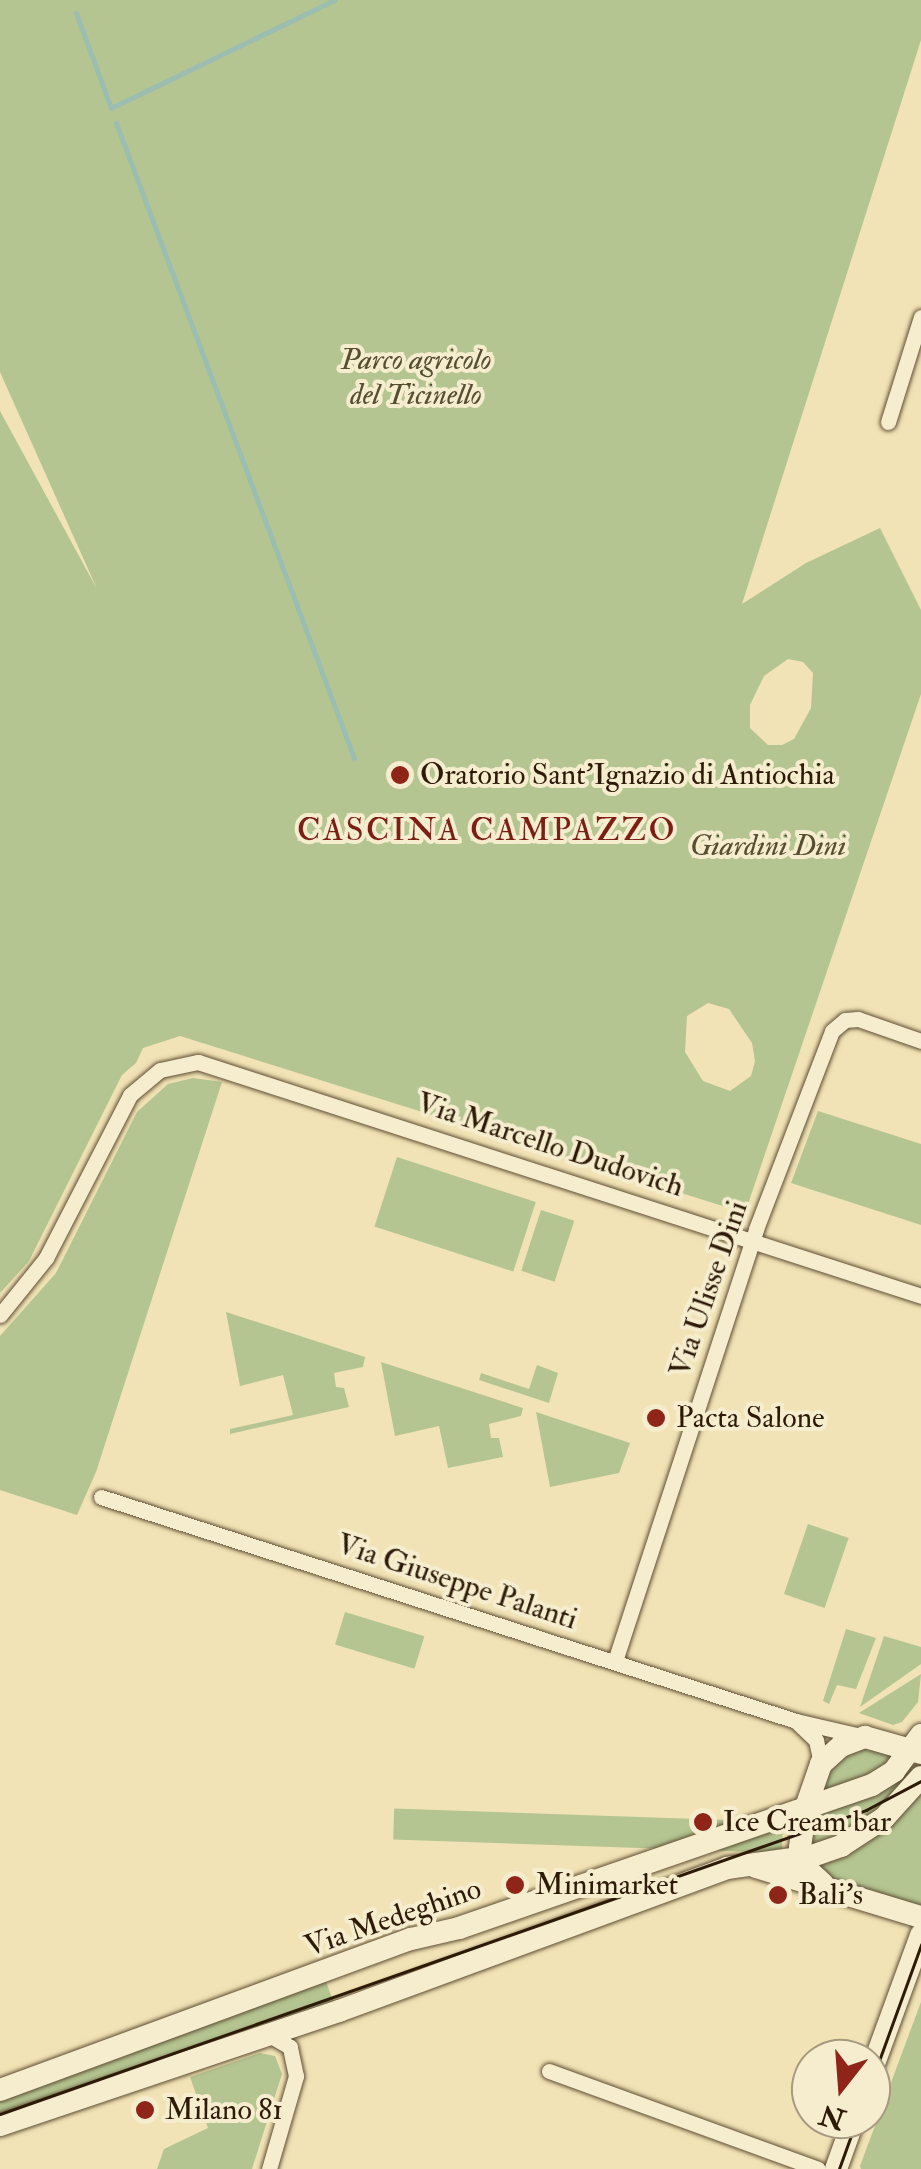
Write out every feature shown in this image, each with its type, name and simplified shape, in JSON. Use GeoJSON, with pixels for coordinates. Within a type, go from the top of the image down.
{"type":"FeatureCollection","features":[{"type":"Feature","properties":{"kind":"main road"},"geometry":{"type":"LineString","coordinates":[[823,1884],[808,1870],[802,1857],[806,1806],[821,1764],[840,1746],[865,1738],[918,1746]]}},
{"type":"Feature","properties":{"kind":"main road","name":"Via Medeghino"},"geometry":{"type":"LineString","coordinates":[[0,2090],[411,1939],[459,1928],[872,1785],[894,1771],[918,1746]]}},
{"type":"Feature","properties":{"kind":"main road"},"geometry":{"type":"LineString","coordinates":[[0,2125],[339,2011],[727,1868],[802,1857],[841,1846],[898,1806],[921,1777]]}},
{"type":"Feature","properties":{"kind":"main road"},"geometry":{"type":"LineString","coordinates":[[748,1864],[921,1917]]}},
{"type":"Feature","properties":{"kind":"main road"},"geometry":{"type":"LineString","coordinates":[[883,2039],[921,1934]]}},
{"type":"Feature","properties":{"kind":"main road"},"geometry":{"type":"LineString","coordinates":[[836,2169],[847,2139]]}},
{"type":"Feature","properties":{"kind":"street"},"geometry":{"type":"LineString","coordinates":[[888,422],[921,317]]}},
{"type":"Feature","properties":{"kind":"street","name":"Via Ulisse Dini"},"geometry":{"type":"LineString","coordinates":[[616,1661],[752,1241],[832,1030],[845,1020],[858,1019],[921,1042]]}},
{"type":"Feature","properties":{"kind":"street","name":"Via Marcello Dudovich"},"geometry":{"type":"LineString","coordinates":[[0,1315],[46,1258],[122,1104],[138,1086],[176,1065],[198,1062],[921,1296]]}},
{"type":"Feature","properties":{"kind":"street","name":"Via Giuseppe Palanti"},"geometry":{"type":"LineString","coordinates":[[101,1497],[796,1721],[865,1738]]}},
{"type":"Feature","properties":{"kind":"street"},"geometry":{"type":"LineString","coordinates":[[796,1721],[816,1740],[821,1764]]}},
{"type":"Feature","properties":{"kind":"street"},"geometry":{"type":"LineString","coordinates":[[265,2033],[290,2047],[296,2076],[269,2169]]}},
{"type":"Feature","properties":{"kind":"street"},"geometry":{"type":"LineString","coordinates":[[549,2071],[818,2169]]}},
{"type":"Feature","properties":{"kind":"green space","name":"Parco agricolo del Ticinello"},"geometry":{"type":"Polygon","coordinates":[[[0,0],[921,0],[921,40],[742,604],[806,563],[880,528],[921,610],[921,694],[745,1213],[180,1036],[143,1048],[136,1063],[122,1075],[29,1261],[0,1293],[0,411],[97,589],[0,372],[0,0]],[[788,659],[764,676],[750,705],[750,728],[768,745],[782,745],[794,739],[811,708],[813,673],[803,662],[788,659]],[[708,1003],[687,1016],[685,1052],[703,1081],[730,1091],[751,1076],[755,1061],[752,1043],[729,1009],[708,1003]]]}},
{"type":"Feature","properties":{"kind":"green space"},"geometry":{"type":"Polygon","coordinates":[[[193,1078],[222,1082],[96,1472],[77,1515],[0,1490],[0,1336],[56,1273],[137,1112],[168,1084],[193,1078]]]}},
{"type":"Feature","properties":{"kind":"green space"},"geometry":{"type":"Polygon","coordinates":[[[818,1111],[921,1144],[921,1225],[791,1183],[818,1111]]]}},
{"type":"Feature","properties":{"kind":"green space"},"geometry":{"type":"Polygon","coordinates":[[[397,1157],[536,1202],[513,1272],[374,1226],[397,1157]]]}},
{"type":"Feature","properties":{"kind":"green space"},"geometry":{"type":"Polygon","coordinates":[[[541,1210],[574,1221],[555,1282],[521,1271],[541,1210]]]}},
{"type":"Feature","properties":{"kind":"green space"},"geometry":{"type":"Polygon","coordinates":[[[226,1312],[365,1357],[363,1367],[334,1373],[336,1387],[344,1388],[349,1407],[230,1434],[230,1429],[293,1415],[283,1375],[240,1386],[226,1312]]]}},
{"type":"Feature","properties":{"kind":"green space"},"geometry":{"type":"Polygon","coordinates":[[[381,1362],[523,1408],[521,1416],[489,1424],[491,1438],[499,1438],[503,1457],[448,1468],[439,1426],[395,1436],[381,1362]]]}},
{"type":"Feature","properties":{"kind":"green space"},"geometry":{"type":"Polygon","coordinates":[[[537,1365],[558,1373],[549,1403],[479,1380],[481,1373],[529,1389],[537,1365]]]}},
{"type":"Feature","properties":{"kind":"green space"},"geometry":{"type":"Polygon","coordinates":[[[536,1412],[630,1443],[619,1473],[550,1487],[536,1412]]]}},
{"type":"Feature","properties":{"kind":"green space"},"geometry":{"type":"Polygon","coordinates":[[[808,1524],[849,1538],[825,1608],[784,1594],[808,1524]]]}},
{"type":"Feature","properties":{"kind":"green space"},"geometry":{"type":"Polygon","coordinates":[[[345,1612],[424,1636],[414,1669],[335,1645],[345,1612]]]}},
{"type":"Feature","properties":{"kind":"green space"},"geometry":{"type":"Polygon","coordinates":[[[846,1629],[876,1638],[856,1689],[837,1685],[829,1704],[823,1701],[846,1629]]]}},
{"type":"Feature","properties":{"kind":"green space"},"geometry":{"type":"Polygon","coordinates":[[[884,1636],[921,1647],[921,1664],[860,1707],[884,1636]]]}},
{"type":"Feature","properties":{"kind":"green space"},"geometry":{"type":"Polygon","coordinates":[[[921,1674],[918,1702],[902,1722],[893,1725],[859,1713],[921,1674]]]}},
{"type":"Feature","properties":{"kind":"green space"},"geometry":{"type":"Polygon","coordinates":[[[857,1747],[896,1753],[888,1767],[823,1793],[829,1769],[857,1747]]]}},
{"type":"Feature","properties":{"kind":"green space"},"geometry":{"type":"Polygon","coordinates":[[[921,1761],[893,1801],[851,1832],[811,1845],[813,1815],[921,1761]]]}},
{"type":"Feature","properties":{"kind":"green space"},"geometry":{"type":"Polygon","coordinates":[[[921,1792],[921,1911],[834,1881],[813,1864],[908,1808],[921,1792]]]}},
{"type":"Feature","properties":{"kind":"green space"},"geometry":{"type":"Polygon","coordinates":[[[394,1808],[783,1822],[782,1853],[393,1839],[394,1808]]]}},
{"type":"Feature","properties":{"kind":"green space"},"geometry":{"type":"Polygon","coordinates":[[[325,1979],[335,2006],[0,2118],[0,2097],[325,1979]]]}},
{"type":"Feature","properties":{"kind":"green space"},"geometry":{"type":"Polygon","coordinates":[[[921,2002],[921,2169],[861,2169],[870,2139],[891,2139],[891,2083],[921,2002]]]}},
{"type":"Feature","properties":{"kind":"green space"},"geometry":{"type":"Polygon","coordinates":[[[260,2053],[275,2056],[282,2074],[252,2169],[157,2169],[164,2149],[208,2128],[190,2077],[260,2053]]]}},
{"type":"Feature","properties":{"kind":"waterway"},"geometry":{"type":"LineString","coordinates":[[76,13],[111,108],[334,0]]}},
{"type":"Feature","properties":{"kind":"waterway"},"geometry":{"type":"LineString","coordinates":[[116,123],[354,758]]}},
{"type":"Feature","properties":{"kind":"tram line"},"geometry":{"type":"LineString","coordinates":[[0,2114],[866,1810],[921,1781]]}},
{"type":"Feature","properties":{"kind":"tram line"},"geometry":{"type":"LineString","coordinates":[[887,2039],[921,1945]]}},
{"type":"Feature","properties":{"kind":"tram line"},"geometry":{"type":"LineString","coordinates":[[839,2169],[850,2139]]}},
{"type":"Feature","properties":{"kind":"place","name":"Oratorio Sant'Ignazio di Antiochia"},"geometry":{"type":"Point","coordinates":[400,775]}},
{"type":"Feature","properties":{"kind":"place","name":"Pacta Salone"},"geometry":{"type":"Point","coordinates":[656,1418]}},
{"type":"Feature","properties":{"kind":"place","name":"Ice Cream bar"},"geometry":{"type":"Point","coordinates":[703,1822]}},
{"type":"Feature","properties":{"kind":"place","name":"Minimarket"},"geometry":{"type":"Point","coordinates":[515,1885]}},
{"type":"Feature","properties":{"kind":"place","name":"Bali's"},"geometry":{"type":"Point","coordinates":[778,1895]}},
{"type":"Feature","properties":{"kind":"place","name":"Milano 81"},"geometry":{"type":"Point","coordinates":[145,2110]}},
{"type":"Feature","properties":{"kind":"district","name":"CASCINA CAMPAZZO"},"geometry":{"type":"Point","coordinates":[487,830]}},
{"type":"Feature","properties":{"kind":"park label","name":"Giardini Dini"},"geometry":{"type":"Point","coordinates":[768,846]}}]}
